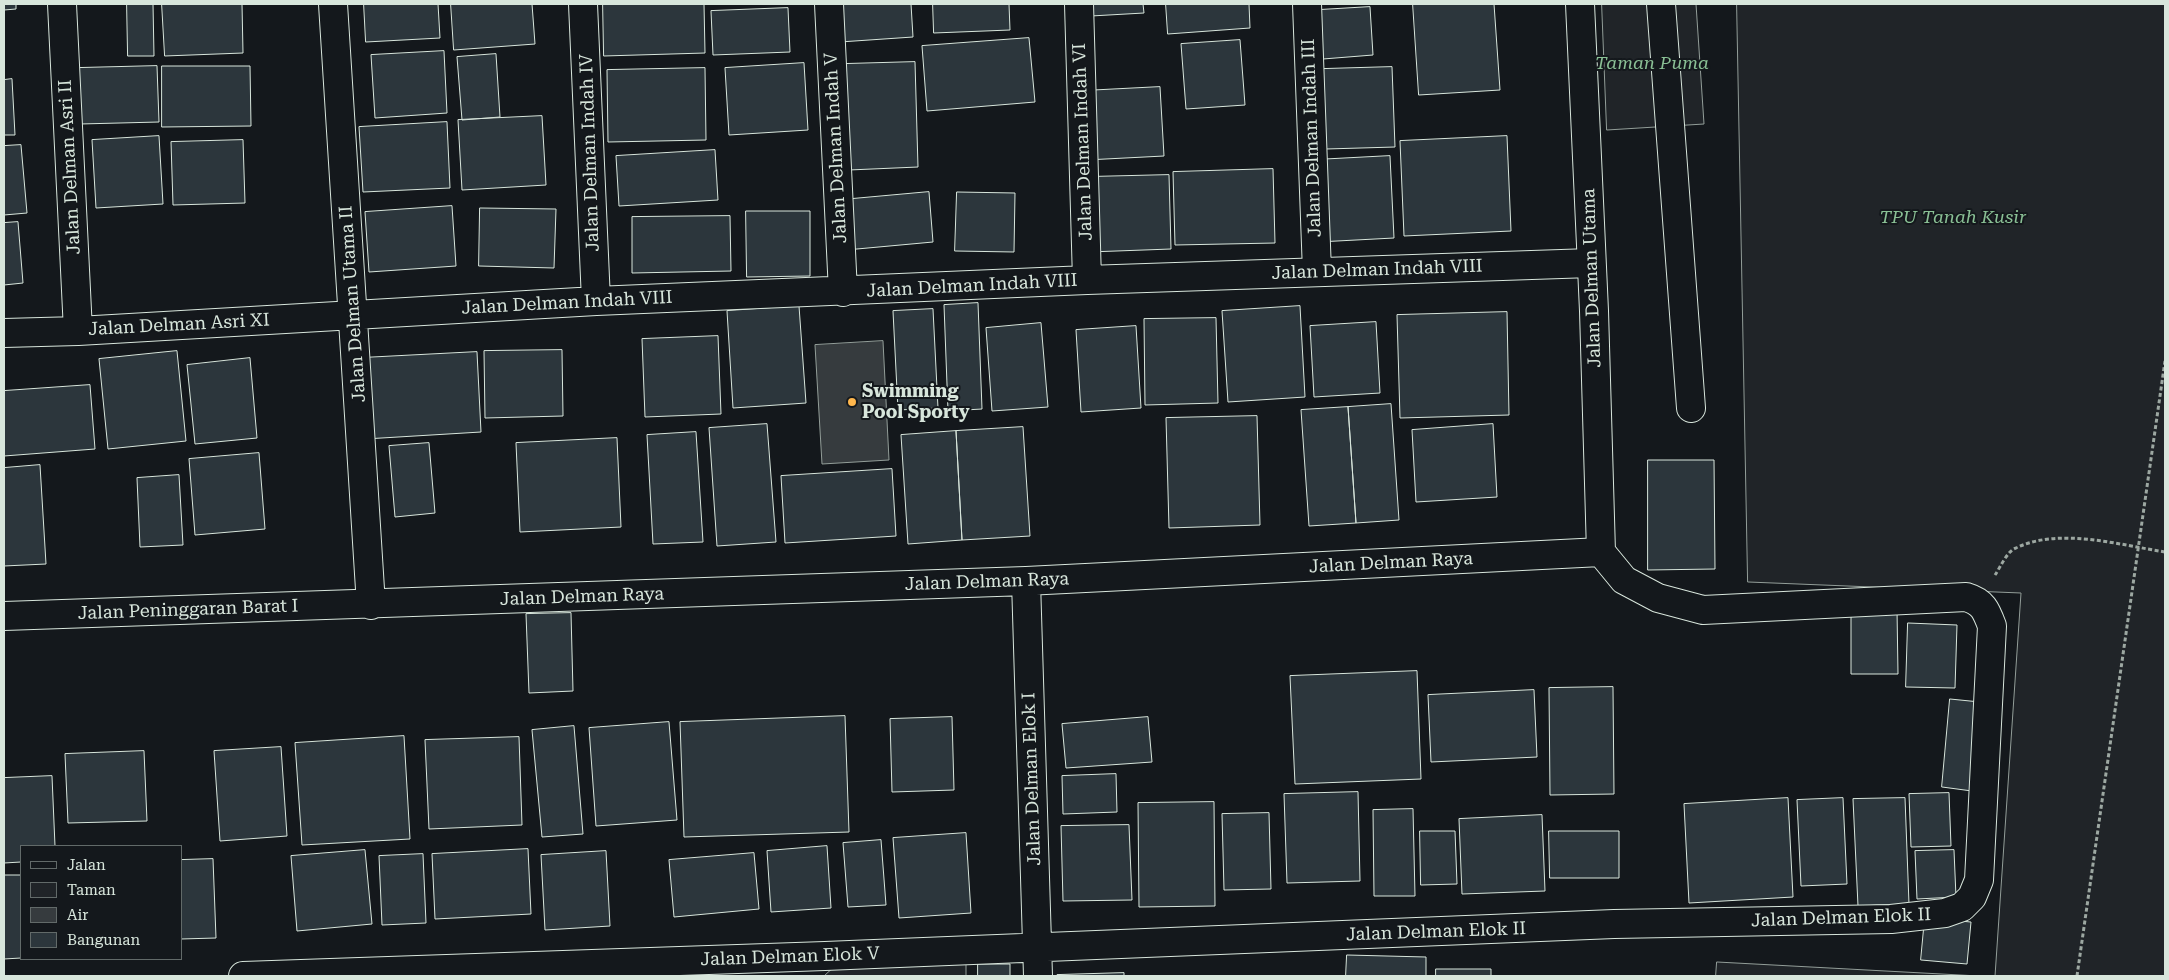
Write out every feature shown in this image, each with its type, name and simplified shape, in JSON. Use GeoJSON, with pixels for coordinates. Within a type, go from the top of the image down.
{"type":"FeatureCollection","features":[{"type":"Feature","properties":{"kind":"street","name":"Jalan Delman Asri II"},"geometry":{"type":"LineString","coordinates":[[62,4],[78,331]]}},
{"type":"Feature","properties":{"kind":"street","name":"Jalan Delman Utama II"},"geometry":{"type":"LineString","coordinates":[[334,4],[371,604]]}},
{"type":"Feature","properties":{"kind":"street","name":"Jalan Delman Indah IV"},"geometry":{"type":"LineString","coordinates":[[583,4],[596,301]]}},
{"type":"Feature","properties":{"kind":"street","name":"Jalan Delman Indah V"},"geometry":{"type":"LineString","coordinates":[[829,4],[843,292]]}},
{"type":"Feature","properties":{"kind":"street","name":"Jalan Delman Indah VI"},"geometry":{"type":"LineString","coordinates":[[1079,4],[1087,280]]}},
{"type":"Feature","properties":{"kind":"street","name":"Jalan Delman Indah III"},"geometry":{"type":"LineString","coordinates":[[1307,4],[1317,272]]}},
{"type":"Feature","properties":{"kind":"street","name":"Jalan Delman Utama"},"geometry":{"type":"LineString","coordinates":[[1580,4],[1602,552]]}},
{"type":"Feature","properties":{"kind":"street"},"geometry":{"type":"LineString","coordinates":[[1661,4],[1691,408]]}},
{"type":"Feature","properties":{"kind":"street","name":"Jalan Delman Indah VIII"},"geometry":{"type":"LineString","coordinates":[[354,315],[596,301],[843,292],[1087,280],[1591,263]]}},
{"type":"Feature","properties":{"kind":"street","name":"Jalan Delman Asri XI"},"geometry":{"type":"LineString","coordinates":[[4,333],[78,331],[354,315]]}},
{"type":"Feature","properties":{"kind":"street"},"geometry":{"type":"LineString","coordinates":[[1602,552],[1624,580],[1658,598],[1703,610],[1966,597],[1977,600]]}},
{"type":"Feature","properties":{"kind":"street","name":"Jalan Delman Raya"},"geometry":{"type":"LineString","coordinates":[[371,604],[1026,581],[1602,552]]}},
{"type":"Feature","properties":{"kind":"street","name":"Jalan Delman Elok I"},"geometry":{"type":"LineString","coordinates":[[1026,581],[1038,976]]}},
{"type":"Feature","properties":{"kind":"street","name":"Jalan Delman Elok II"},"geometry":{"type":"LineString","coordinates":[[1036,947],[1614,924],[1891,919],[1945,913],[1962,907],[1972,897],[1979,880],[1992,626],[1984,607],[1977,600]]}},
{"type":"Feature","properties":{"kind":"street","name":"Jalan Peninggaran Barat I"},"geometry":{"type":"LineString","coordinates":[[4,616],[371,604]]}},
{"type":"Feature","properties":{"kind":"street","name":"Jalan Delman Elok V"},"geometry":{"type":"LineString","coordinates":[[243,976],[639,969],[1036,947]]}},
{"type":"Feature","properties":{"kind":"path"},"geometry":{"type":"LineString","coordinates":[[2077,976],[2140,548],[2165,361]]}},
{"type":"Feature","properties":{"kind":"path"},"geometry":{"type":"LineString","coordinates":[[1977,600],[2014,548],[2046,539],[2084,538],[2165,552]]}},
{"type":"Feature","properties":{"kind":"green space","name":"Taman Puma"},"geometry":{"type":"Polygon","coordinates":[[[1602,4],[1696,4],[1704,124],[1607,130],[1602,4]]]}},
{"type":"Feature","properties":{"kind":"green space","name":"TPU Tanah Kusir"},"geometry":{"type":"Polygon","coordinates":[[[1737,4],[2165,4],[2165,976],[1995,976],[2021,593],[1748,582],[1737,4]]]}},
{"type":"Feature","properties":{"kind":"green space"},"geometry":{"type":"Polygon","coordinates":[[[966,957],[966,976],[824,976],[836,965],[966,957]]]}},
{"type":"Feature","properties":{"kind":"green space"},"geometry":{"type":"Polygon","coordinates":[[[1717,962],[1979,976],[1716,976],[1717,962]]]}},
{"type":"Feature","properties":{"kind":"water","name":"Swimming Pool Sporty"},"geometry":{"type":"Polygon","coordinates":[[[883,341],[889,460],[822,464],[815,345],[883,341]]]}},
{"type":"Feature","properties":{"kind":"building"},"geometry":{"type":"Polygon","coordinates":[[[4,4],[16,4],[16,9],[4,10],[4,4]]]}},
{"type":"Feature","properties":{"kind":"building"},"geometry":{"type":"Polygon","coordinates":[[[127,4],[153,4],[154,56],[128,56],[127,4]]]}},
{"type":"Feature","properties":{"kind":"building"},"geometry":{"type":"Polygon","coordinates":[[[162,4],[242,4],[243,53],[165,56],[162,4]]]}},
{"type":"Feature","properties":{"kind":"building"},"geometry":{"type":"Polygon","coordinates":[[[364,4],[438,4],[440,38],[366,42],[364,4]]]}},
{"type":"Feature","properties":{"kind":"building"},"geometry":{"type":"Polygon","coordinates":[[[451,4],[532,4],[535,44],[454,50],[451,4]]]}},
{"type":"Feature","properties":{"kind":"building"},"geometry":{"type":"Polygon","coordinates":[[[603,4],[704,4],[705,53],[604,56],[603,4]]]}},
{"type":"Feature","properties":{"kind":"building"},"geometry":{"type":"Polygon","coordinates":[[[838,4],[911,4],[913,37],[840,42],[838,4]]]}},
{"type":"Feature","properties":{"kind":"building"},"geometry":{"type":"Polygon","coordinates":[[[933,4],[1009,4],[1010,30],[934,33],[933,4]]]}},
{"type":"Feature","properties":{"kind":"building"},"geometry":{"type":"Polygon","coordinates":[[[1091,4],[1143,4],[1144,13],[1091,16],[1091,4]]]}},
{"type":"Feature","properties":{"kind":"building"},"geometry":{"type":"Polygon","coordinates":[[[1166,4],[1249,4],[1250,28],[1168,34],[1166,4]]]}},
{"type":"Feature","properties":{"kind":"building"},"geometry":{"type":"Polygon","coordinates":[[[1413,4],[1494,4],[1500,90],[1419,95],[1413,4]]]}},
{"type":"Feature","properties":{"kind":"building"},"geometry":{"type":"Polygon","coordinates":[[[1370,7],[1373,55],[1323,59],[1319,10],[1370,7]]]}},
{"type":"Feature","properties":{"kind":"building"},"geometry":{"type":"Polygon","coordinates":[[[788,8],[790,52],[713,55],[711,11],[788,8]]]}},
{"type":"Feature","properties":{"kind":"building"},"geometry":{"type":"Polygon","coordinates":[[[1029,38],[1035,102],[927,111],[922,46],[1029,38]]]}},
{"type":"Feature","properties":{"kind":"building"},"geometry":{"type":"Polygon","coordinates":[[[1240,40],[1245,105],[1186,109],[1181,44],[1240,40]]]}},
{"type":"Feature","properties":{"kind":"building"},"geometry":{"type":"Polygon","coordinates":[[[444,51],[447,113],[375,118],[371,55],[444,51]]]}},
{"type":"Feature","properties":{"kind":"building"},"geometry":{"type":"Polygon","coordinates":[[[496,54],[500,117],[462,120],[457,57],[496,54]]]}},
{"type":"Feature","properties":{"kind":"building"},"geometry":{"type":"Polygon","coordinates":[[[915,62],[918,167],[849,170],[844,64],[915,62]]]}},
{"type":"Feature","properties":{"kind":"building"},"geometry":{"type":"Polygon","coordinates":[[[804,63],[808,130],[729,135],[725,68],[804,63]]]}},
{"type":"Feature","properties":{"kind":"building"},"geometry":{"type":"Polygon","coordinates":[[[157,66],[159,122],[80,124],[78,68],[157,66]]]}},
{"type":"Feature","properties":{"kind":"building"},"geometry":{"type":"Polygon","coordinates":[[[162,66],[250,66],[251,126],[162,127],[162,66]]]}},
{"type":"Feature","properties":{"kind":"building"},"geometry":{"type":"Polygon","coordinates":[[[1392,67],[1395,147],[1326,149],[1323,69],[1392,67]]]}},
{"type":"Feature","properties":{"kind":"building"},"geometry":{"type":"Polygon","coordinates":[[[705,68],[706,140],[608,142],[607,70],[705,68]]]}},
{"type":"Feature","properties":{"kind":"building"},"geometry":{"type":"Polygon","coordinates":[[[12,79],[15,135],[4,135],[4,80],[12,79]]]}},
{"type":"Feature","properties":{"kind":"building"},"geometry":{"type":"Polygon","coordinates":[[[1160,87],[1164,156],[1086,160],[1082,91],[1160,87]]]}},
{"type":"Feature","properties":{"kind":"building"},"geometry":{"type":"Polygon","coordinates":[[[542,116],[546,185],[462,190],[458,120],[542,116]]]}},
{"type":"Feature","properties":{"kind":"building"},"geometry":{"type":"Polygon","coordinates":[[[447,122],[450,188],[363,192],[359,127],[447,122]]]}},
{"type":"Feature","properties":{"kind":"building"},"geometry":{"type":"Polygon","coordinates":[[[159,136],[163,204],[96,208],[92,140],[159,136]]]}},
{"type":"Feature","properties":{"kind":"building"},"geometry":{"type":"Polygon","coordinates":[[[1507,136],[1511,231],[1404,236],[1400,141],[1507,136]]]}},
{"type":"Feature","properties":{"kind":"building"},"geometry":{"type":"Polygon","coordinates":[[[243,140],[245,203],[173,205],[171,142],[243,140]]]}},
{"type":"Feature","properties":{"kind":"building"},"geometry":{"type":"Polygon","coordinates":[[[21,145],[27,213],[4,215],[4,146],[21,145]]]}},
{"type":"Feature","properties":{"kind":"building"},"geometry":{"type":"Polygon","coordinates":[[[715,150],[718,200],[619,206],[616,156],[715,150]]]}},
{"type":"Feature","properties":{"kind":"building"},"geometry":{"type":"Polygon","coordinates":[[[1390,156],[1394,238],[1318,242],[1314,160],[1390,156]]]}},
{"type":"Feature","properties":{"kind":"building"},"geometry":{"type":"Polygon","coordinates":[[[1273,169],[1275,243],[1175,245],[1173,172],[1273,169]]]}},
{"type":"Feature","properties":{"kind":"building"},"geometry":{"type":"Polygon","coordinates":[[[1169,175],[1171,249],[1089,252],[1087,177],[1169,175]]]}},
{"type":"Feature","properties":{"kind":"building"},"geometry":{"type":"Polygon","coordinates":[[[929,192],[933,242],[846,250],[841,200],[929,192]]]}},
{"type":"Feature","properties":{"kind":"building"},"geometry":{"type":"Polygon","coordinates":[[[957,192],[1015,193],[1014,252],[955,251],[957,192]]]}},
{"type":"Feature","properties":{"kind":"building"},"geometry":{"type":"Polygon","coordinates":[[[452,206],[456,266],[369,272],[365,212],[452,206]]]}},
{"type":"Feature","properties":{"kind":"building"},"geometry":{"type":"Polygon","coordinates":[[[480,208],[556,209],[554,268],[479,266],[480,208]]]}},
{"type":"Feature","properties":{"kind":"building"},"geometry":{"type":"Polygon","coordinates":[[[746,211],[810,211],[810,276],[747,277],[746,211]]]}},
{"type":"Feature","properties":{"kind":"building"},"geometry":{"type":"Polygon","coordinates":[[[730,216],[731,271],[632,273],[632,217],[730,216]]]}},
{"type":"Feature","properties":{"kind":"building"},"geometry":{"type":"Polygon","coordinates":[[[18,222],[23,283],[4,285],[4,223],[18,222]]]}},
{"type":"Feature","properties":{"kind":"building"},"geometry":{"type":"Polygon","coordinates":[[[978,303],[982,409],[948,411],[944,305],[978,303]]]}},
{"type":"Feature","properties":{"kind":"building"},"geometry":{"type":"Polygon","coordinates":[[[799,306],[806,403],[733,408],[727,311],[799,306]]]}},
{"type":"Feature","properties":{"kind":"building"},"geometry":{"type":"Polygon","coordinates":[[[1300,306],[1305,397],[1228,402],[1222,311],[1300,306]]]}},
{"type":"Feature","properties":{"kind":"building"},"geometry":{"type":"Polygon","coordinates":[[[933,309],[938,408],[898,410],[893,311],[933,309]]]}},
{"type":"Feature","properties":{"kind":"building"},"geometry":{"type":"Polygon","coordinates":[[[1507,312],[1509,415],[1400,418],[1397,315],[1507,312]]]}},
{"type":"Feature","properties":{"kind":"building"},"geometry":{"type":"Polygon","coordinates":[[[1216,318],[1218,403],[1145,405],[1144,319],[1216,318]]]}},
{"type":"Feature","properties":{"kind":"building"},"geometry":{"type":"Polygon","coordinates":[[[1376,322],[1380,393],[1314,397],[1310,326],[1376,322]]]}},
{"type":"Feature","properties":{"kind":"building"},"geometry":{"type":"Polygon","coordinates":[[[1041,323],[1048,407],[992,411],[986,328],[1041,323]]]}},
{"type":"Feature","properties":{"kind":"building"},"geometry":{"type":"Polygon","coordinates":[[[1136,326],[1141,408],[1081,412],[1076,330],[1136,326]]]}},
{"type":"Feature","properties":{"kind":"building"},"geometry":{"type":"Polygon","coordinates":[[[718,336],[721,414],[645,417],[642,339],[718,336]]]}},
{"type":"Feature","properties":{"kind":"building"},"geometry":{"type":"Polygon","coordinates":[[[562,350],[563,416],[485,418],[484,351],[562,350]]]}},
{"type":"Feature","properties":{"kind":"building"},"geometry":{"type":"Polygon","coordinates":[[[177,351],[186,441],[108,449],[99,359],[177,351]]]}},
{"type":"Feature","properties":{"kind":"building"},"geometry":{"type":"Polygon","coordinates":[[[477,352],[481,432],[365,439],[361,358],[477,352]]]}},
{"type":"Feature","properties":{"kind":"building"},"geometry":{"type":"Polygon","coordinates":[[[250,358],[257,438],[195,444],[187,365],[250,358]]]}},
{"type":"Feature","properties":{"kind":"building"},"geometry":{"type":"Polygon","coordinates":[[[90,385],[95,449],[4,456],[4,391],[90,385]]]}},
{"type":"Feature","properties":{"kind":"building"},"geometry":{"type":"Polygon","coordinates":[[[1391,404],[1399,520],[1356,523],[1348,407],[1391,404]]]}},
{"type":"Feature","properties":{"kind":"building"},"geometry":{"type":"Polygon","coordinates":[[[1348,407],[1356,523],[1309,526],[1301,410],[1348,407]]]}},
{"type":"Feature","properties":{"kind":"building"},"geometry":{"type":"Polygon","coordinates":[[[1257,416],[1260,525],[1169,528],[1166,418],[1257,416]]]}},
{"type":"Feature","properties":{"kind":"building"},"geometry":{"type":"Polygon","coordinates":[[[767,424],[776,542],[717,546],[709,428],[767,424]]]}},
{"type":"Feature","properties":{"kind":"building"},"geometry":{"type":"Polygon","coordinates":[[[1493,424],[1497,497],[1416,502],[1412,430],[1493,424]]]}},
{"type":"Feature","properties":{"kind":"building"},"geometry":{"type":"Polygon","coordinates":[[[1023,427],[1030,536],[962,540],[956,431],[1023,427]]]}},
{"type":"Feature","properties":{"kind":"building"},"geometry":{"type":"Polygon","coordinates":[[[956,431],[962,540],[908,544],[901,435],[956,431]]]}},
{"type":"Feature","properties":{"kind":"building"},"geometry":{"type":"Polygon","coordinates":[[[696,432],[703,542],[653,544],[647,435],[696,432]]]}},
{"type":"Feature","properties":{"kind":"building"},"geometry":{"type":"Polygon","coordinates":[[[617,438],[621,527],[520,532],[516,443],[617,438]]]}},
{"type":"Feature","properties":{"kind":"building"},"geometry":{"type":"Polygon","coordinates":[[[429,443],[435,513],[395,517],[389,446],[429,443]]]}},
{"type":"Feature","properties":{"kind":"building"},"geometry":{"type":"Polygon","coordinates":[[[259,453],[265,529],[195,535],[189,459],[259,453]]]}},
{"type":"Feature","properties":{"kind":"building"},"geometry":{"type":"Polygon","coordinates":[[[1648,460],[1714,460],[1715,569],[1648,570],[1648,460]]]}},
{"type":"Feature","properties":{"kind":"building"},"geometry":{"type":"Polygon","coordinates":[[[40,465],[46,564],[4,566],[4,468],[40,465]]]}},
{"type":"Feature","properties":{"kind":"building"},"geometry":{"type":"Polygon","coordinates":[[[892,469],[896,536],[785,543],[781,476],[892,469]]]}},
{"type":"Feature","properties":{"kind":"building"},"geometry":{"type":"Polygon","coordinates":[[[179,475],[183,545],[140,547],[137,478],[179,475]]]}},
{"type":"Feature","properties":{"kind":"building"},"geometry":{"type":"Polygon","coordinates":[[[1897,609],[1898,674],[1851,674],[1851,610],[1897,609]]]}},
{"type":"Feature","properties":{"kind":"building"},"geometry":{"type":"Polygon","coordinates":[[[571,613],[573,691],[529,693],[526,614],[571,613]]]}},
{"type":"Feature","properties":{"kind":"building"},"geometry":{"type":"Polygon","coordinates":[[[1908,623],[1957,625],[1955,688],[1906,687],[1908,623]]]}},
{"type":"Feature","properties":{"kind":"building"},"geometry":{"type":"Polygon","coordinates":[[[1417,671],[1421,779],[1295,784],[1290,676],[1417,671]]]}},
{"type":"Feature","properties":{"kind":"building"},"geometry":{"type":"Polygon","coordinates":[[[1613,687],[1614,794],[1550,795],[1549,688],[1613,687]]]}},
{"type":"Feature","properties":{"kind":"building"},"geometry":{"type":"Polygon","coordinates":[[[1534,690],[1537,757],[1431,762],[1428,695],[1534,690]]]}},
{"type":"Feature","properties":{"kind":"building"},"geometry":{"type":"Polygon","coordinates":[[[1950,699],[1980,702],[1972,791],[1942,787],[1950,699]]]}},
{"type":"Feature","properties":{"kind":"building"},"geometry":{"type":"Polygon","coordinates":[[[845,716],[849,832],[684,837],[680,722],[845,716]]]}},
{"type":"Feature","properties":{"kind":"building"},"geometry":{"type":"Polygon","coordinates":[[[952,717],[954,790],[892,792],[890,719],[952,717]]]}},
{"type":"Feature","properties":{"kind":"building"},"geometry":{"type":"Polygon","coordinates":[[[1148,717],[1152,762],[1066,768],[1062,724],[1148,717]]]}},
{"type":"Feature","properties":{"kind":"building"},"geometry":{"type":"Polygon","coordinates":[[[669,722],[677,820],[596,826],[589,728],[669,722]]]}},
{"type":"Feature","properties":{"kind":"building"},"geometry":{"type":"Polygon","coordinates":[[[574,726],[583,834],[542,837],[532,730],[574,726]]]}},
{"type":"Feature","properties":{"kind":"building"},"geometry":{"type":"Polygon","coordinates":[[[404,736],[410,839],[302,845],[295,743],[404,736]]]}},
{"type":"Feature","properties":{"kind":"building"},"geometry":{"type":"Polygon","coordinates":[[[519,737],[522,825],[429,829],[425,740],[519,737]]]}},
{"type":"Feature","properties":{"kind":"building"},"geometry":{"type":"Polygon","coordinates":[[[281,747],[287,836],[220,841],[214,751],[281,747]]]}},
{"type":"Feature","properties":{"kind":"building"},"geometry":{"type":"Polygon","coordinates":[[[144,751],[147,821],[68,823],[65,754],[144,751]]]}},
{"type":"Feature","properties":{"kind":"building"},"geometry":{"type":"Polygon","coordinates":[[[1116,774],[1117,812],[1063,814],[1062,776],[1116,774]]]}},
{"type":"Feature","properties":{"kind":"building"},"geometry":{"type":"Polygon","coordinates":[[[52,776],[55,845],[20,845],[20,862],[4,863],[4,778],[52,776]]]}},
{"type":"Feature","properties":{"kind":"building"},"geometry":{"type":"Polygon","coordinates":[[[1358,792],[1360,881],[1287,883],[1284,794],[1358,792]]]}},
{"type":"Feature","properties":{"kind":"building"},"geometry":{"type":"Polygon","coordinates":[[[1949,793],[1951,846],[1911,847],[1909,794],[1949,793]]]}},
{"type":"Feature","properties":{"kind":"building"},"geometry":{"type":"Polygon","coordinates":[[[1788,798],[1793,897],[1689,903],[1684,804],[1788,798]]]}},
{"type":"Feature","properties":{"kind":"building"},"geometry":{"type":"Polygon","coordinates":[[[1843,798],[1847,884],[1801,886],[1797,800],[1843,798]]]}},
{"type":"Feature","properties":{"kind":"building"},"geometry":{"type":"Polygon","coordinates":[[[1905,798],[1909,904],[1858,906],[1853,799],[1905,798]]]}},
{"type":"Feature","properties":{"kind":"building"},"geometry":{"type":"Polygon","coordinates":[[[1214,802],[1215,906],[1139,907],[1138,803],[1214,802]]]}},
{"type":"Feature","properties":{"kind":"building"},"geometry":{"type":"Polygon","coordinates":[[[1413,809],[1415,896],[1374,896],[1373,810],[1413,809]]]}},
{"type":"Feature","properties":{"kind":"building"},"geometry":{"type":"Polygon","coordinates":[[[1269,813],[1271,889],[1224,890],[1222,814],[1269,813]]]}},
{"type":"Feature","properties":{"kind":"building"},"geometry":{"type":"Polygon","coordinates":[[[1542,815],[1545,891],[1462,894],[1459,819],[1542,815]]]}},
{"type":"Feature","properties":{"kind":"building"},"geometry":{"type":"Polygon","coordinates":[[[1129,825],[1132,900],[1063,901],[1061,826],[1129,825]]]}},
{"type":"Feature","properties":{"kind":"building"},"geometry":{"type":"Polygon","coordinates":[[[1420,831],[1455,831],[1457,884],[1421,885],[1420,831]]]}},
{"type":"Feature","properties":{"kind":"building"},"geometry":{"type":"Polygon","coordinates":[[[1549,831],[1619,831],[1619,878],[1550,878],[1549,831]]]}},
{"type":"Feature","properties":{"kind":"building"},"geometry":{"type":"Polygon","coordinates":[[[966,833],[971,913],[899,918],[893,838],[966,833]]]}},
{"type":"Feature","properties":{"kind":"building"},"geometry":{"type":"Polygon","coordinates":[[[881,840],[886,905],[848,907],[843,843],[881,840]]]}},
{"type":"Feature","properties":{"kind":"building"},"geometry":{"type":"Polygon","coordinates":[[[827,846],[831,908],[771,912],[767,851],[827,846]]]}},
{"type":"Feature","properties":{"kind":"building"},"geometry":{"type":"Polygon","coordinates":[[[528,849],[531,914],[435,919],[432,854],[528,849]]]}},
{"type":"Feature","properties":{"kind":"building"},"geometry":{"type":"Polygon","coordinates":[[[365,850],[372,924],[297,931],[291,856],[365,850]]]}},
{"type":"Feature","properties":{"kind":"building"},"geometry":{"type":"Polygon","coordinates":[[[1954,850],[1956,897],[1917,899],[1915,851],[1954,850]]]}},
{"type":"Feature","properties":{"kind":"building"},"geometry":{"type":"Polygon","coordinates":[[[606,851],[610,926],[545,930],[541,855],[606,851]]]}},
{"type":"Feature","properties":{"kind":"building"},"geometry":{"type":"Polygon","coordinates":[[[754,853],[759,909],[674,917],[669,860],[754,853]]]}},
{"type":"Feature","properties":{"kind":"building"},"geometry":{"type":"Polygon","coordinates":[[[423,854],[426,923],[382,925],[379,856],[423,854]]]}},
{"type":"Feature","properties":{"kind":"building"},"geometry":{"type":"Polygon","coordinates":[[[213,859],[216,938],[182,939],[182,860],[213,859]]]}},
{"type":"Feature","properties":{"kind":"building"},"geometry":{"type":"Polygon","coordinates":[[[4,875],[20,875],[20,958],[4,959],[4,875]]]}},
{"type":"Feature","properties":{"kind":"building"},"geometry":{"type":"Polygon","coordinates":[[[1925,918],[1971,922],[1967,964],[1921,960],[1925,918]]]}},
{"type":"Feature","properties":{"kind":"building"},"geometry":{"type":"Polygon","coordinates":[[[1347,955],[1426,957],[1426,976],[1346,976],[1347,955]]]}},
{"type":"Feature","properties":{"kind":"building"},"geometry":{"type":"Polygon","coordinates":[[[978,964],[1010,964],[1010,976],[978,976],[978,964]]]}},
{"type":"Feature","properties":{"kind":"building"},"geometry":{"type":"Polygon","coordinates":[[[1436,969],[1491,969],[1491,976],[1436,976],[1436,969]]]}},
{"type":"Feature","properties":{"kind":"building"},"geometry":{"type":"Polygon","coordinates":[[[1124,973],[1124,976],[1057,976],[1057,975],[1124,973]]]}},
{"type":"Feature","properties":{"kind":"place","name":"Swimming Pool Sporty"},"geometry":{"type":"Point","coordinates":[852,402]}}]}
